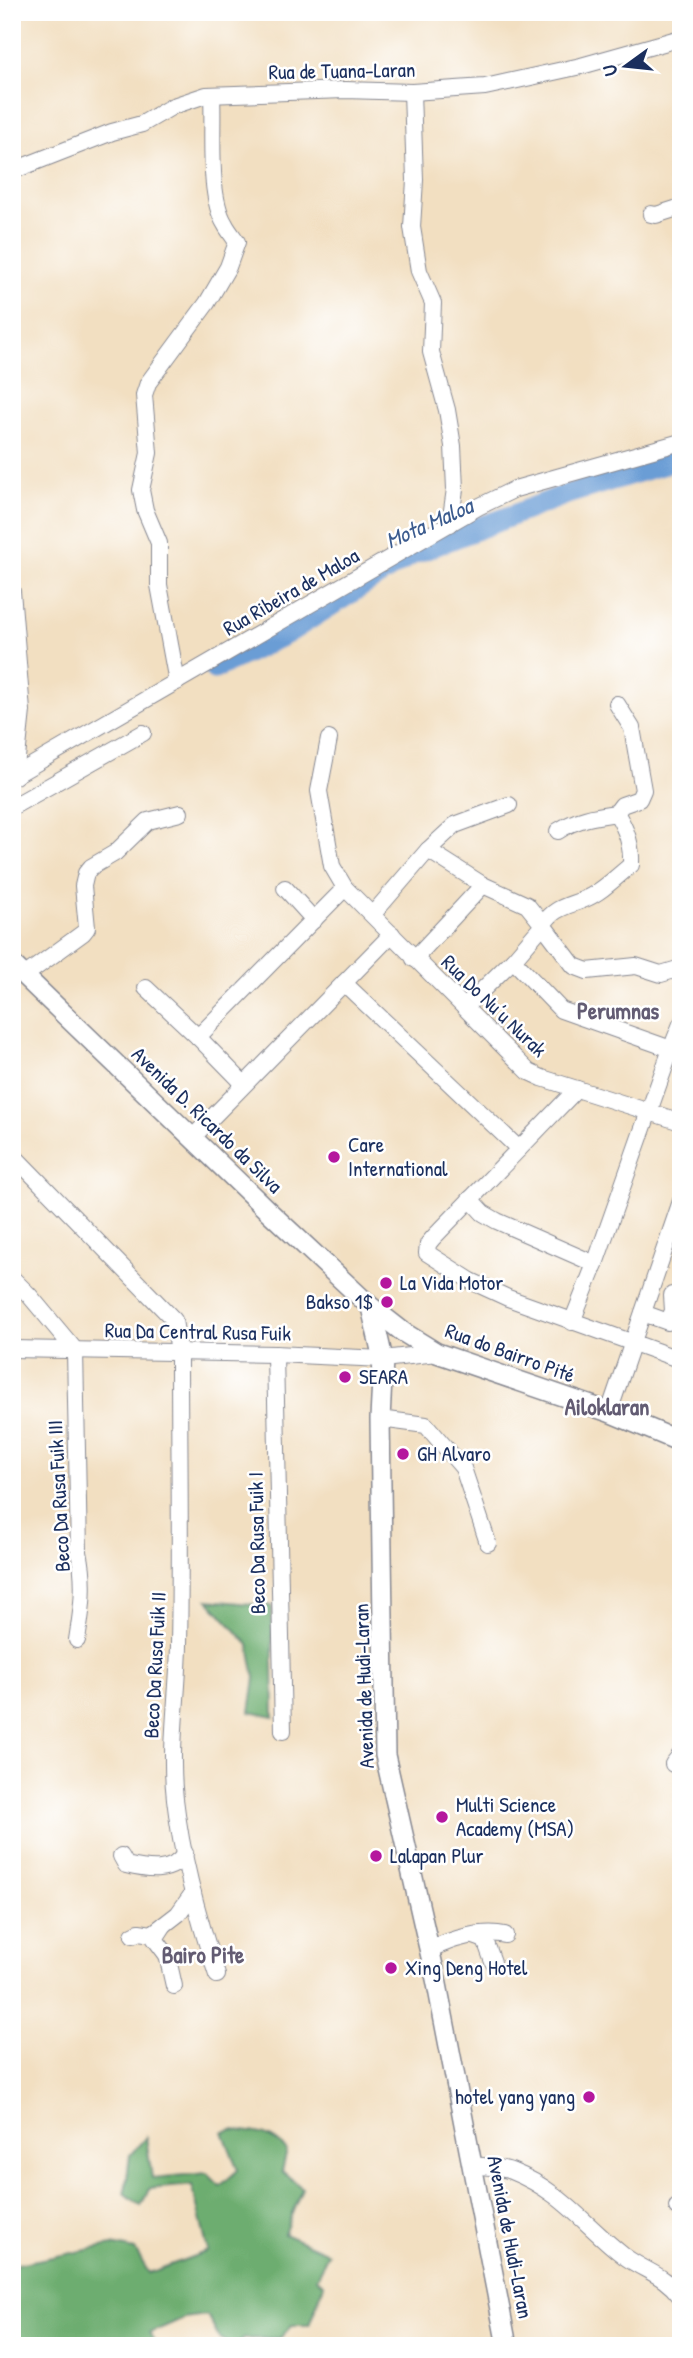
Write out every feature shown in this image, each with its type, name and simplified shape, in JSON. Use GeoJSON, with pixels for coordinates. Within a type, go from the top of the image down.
{"type":"FeatureCollection","features":[{"type":"Feature","properties":{"kind":"main road","name":"Avenida D. Ricardo da Silva"},"geometry":{"type":"LineString","coordinates":[[17,971],[371,1307]]}},
{"type":"Feature","properties":{"kind":"main road","name":"Rua do Bairro Pité"},"geometry":{"type":"LineString","coordinates":[[371,1307],[403,1332],[437,1353],[609,1412],[681,1443]]}},
{"type":"Feature","properties":{"kind":"main road","name":"Avenida de Hudi-Laran"},"geometry":{"type":"LineString","coordinates":[[371,1307],[383,1359],[380,1419],[385,1755],[474,2165],[507,2346]]}},
{"type":"Feature","properties":{"kind":"street","name":"Rua de Tuana-Laran"},"geometry":{"type":"LineString","coordinates":[[12,171],[112,132],[142,124],[173,106],[212,95],[345,90],[412,92],[509,82],[581,66],[681,38]]}},
{"type":"Feature","properties":{"kind":"street"},"geometry":{"type":"LineString","coordinates":[[412,92],[415,180],[412,227],[419,271],[433,303],[431,352],[447,410],[453,446],[455,489],[450,524]]}},
{"type":"Feature","properties":{"kind":"street"},"geometry":{"type":"LineString","coordinates":[[177,682],[159,586],[159,543],[142,500],[141,490],[149,453],[144,395],[148,383],[207,303],[228,267],[237,242],[223,220],[216,198],[211,145],[214,126],[212,95]]}},
{"type":"Feature","properties":{"kind":"street"},"geometry":{"type":"LineString","coordinates":[[651,214],[656,215],[681,207]]}},
{"type":"Feature","properties":{"kind":"street","name":"Rua Ribeira de Maloa"},"geometry":{"type":"LineString","coordinates":[[13,777],[515,489],[681,442]]}},
{"type":"Feature","properties":{"kind":"street"},"geometry":{"type":"LineString","coordinates":[[12,591],[22,711],[13,777]]}},
{"type":"Feature","properties":{"kind":"street"},"geometry":{"type":"LineString","coordinates":[[558,831],[568,824],[593,816],[616,813],[622,805],[639,799],[643,790],[632,728],[617,704]]}},
{"type":"Feature","properties":{"kind":"street"},"geometry":{"type":"LineString","coordinates":[[12,807],[143,733]]}},
{"type":"Feature","properties":{"kind":"street"},"geometry":{"type":"LineString","coordinates":[[198,1037],[345,888],[332,866],[320,799],[320,781],[329,739]]}},
{"type":"Feature","properties":{"kind":"street"},"geometry":{"type":"LineString","coordinates":[[373,914],[428,850],[455,825],[509,805]]}},
{"type":"Feature","properties":{"kind":"street"},"geometry":{"type":"LineString","coordinates":[[17,971],[83,933],[87,928],[83,880],[91,867],[115,853],[148,821],[180,813]]}},
{"type":"Feature","properties":{"kind":"street"},"geometry":{"type":"LineString","coordinates":[[465,1007],[513,960],[550,914],[561,906],[585,899],[631,865],[632,851],[616,813]]}},
{"type":"Feature","properties":{"kind":"street"},"geometry":{"type":"LineString","coordinates":[[428,850],[483,885],[527,905],[574,966],[587,971],[636,966],[661,974],[681,968]]}},
{"type":"Feature","properties":{"kind":"street"},"geometry":{"type":"LineString","coordinates":[[414,959],[483,885]]}},
{"type":"Feature","properties":{"kind":"street"},"geometry":{"type":"LineString","coordinates":[[285,888],[314,920]]}},
{"type":"Feature","properties":{"kind":"street","name":"Rua Do Nu’u Nurak"},"geometry":{"type":"LineString","coordinates":[[345,888],[529,1072],[681,1122]]}},
{"type":"Feature","properties":{"kind":"street"},"geometry":{"type":"LineString","coordinates":[[192,1137],[392,934]]}},
{"type":"Feature","properties":{"kind":"street"},"geometry":{"type":"LineString","coordinates":[[513,960],[561,1010],[671,1049]]}},
{"type":"Feature","properties":{"kind":"street"},"geometry":{"type":"LineString","coordinates":[[344,983],[519,1149]]}},
{"type":"Feature","properties":{"kind":"street"},"geometry":{"type":"LineString","coordinates":[[146,988],[244,1084]]}},
{"type":"Feature","properties":{"kind":"street"},"geometry":{"type":"LineString","coordinates":[[572,1322],[681,1024]]}},
{"type":"Feature","properties":{"kind":"street"},"geometry":{"type":"LineString","coordinates":[[577,1089],[470,1199],[428,1244],[426,1250],[430,1256],[471,1281],[508,1298],[681,1360]]}},
{"type":"Feature","properties":{"kind":"street","name":"Beco Da Rusa Fuik II"},"geometry":{"type":"LineString","coordinates":[[12,1154],[174,1320],[179,1352],[180,1588],[178,1698],[171,1753],[175,1801],[192,1887],[201,1927],[217,1975]]}},
{"type":"Feature","properties":{"kind":"street"},"geometry":{"type":"LineString","coordinates":[[470,1199],[483,1213],[497,1221],[595,1264]]}},
{"type":"Feature","properties":{"kind":"street"},"geometry":{"type":"LineString","coordinates":[[609,1412],[678,1220],[681,1201]]}},
{"type":"Feature","properties":{"kind":"street"},"geometry":{"type":"LineString","coordinates":[[12,1278],[30,1295],[75,1350]]}},
{"type":"Feature","properties":{"kind":"street"},"geometry":{"type":"LineString","coordinates":[[643,1312],[668,1322],[673,1311],[672,1295]]}},
{"type":"Feature","properties":{"kind":"street","name":"Rua Da Central Rusa Fuik"},"geometry":{"type":"LineString","coordinates":[[12,1349],[383,1359],[437,1353]]}},
{"type":"Feature","properties":{"kind":"street","name":"Beco Da Rusa Fuik III"},"geometry":{"type":"LineString","coordinates":[[75,1350],[79,1552],[85,1576],[84,1601],[77,1640]]}},
{"type":"Feature","properties":{"kind":"street","name":"Beco Da Rusa Fuik I"},"geometry":{"type":"LineString","coordinates":[[275,1354],[283,1731]]}},
{"type":"Feature","properties":{"kind":"street"},"geometry":{"type":"LineString","coordinates":[[380,1419],[426,1425],[459,1461],[472,1491],[488,1543]]}},
{"type":"Feature","properties":{"kind":"street"},"geometry":{"type":"LineString","coordinates":[[121,1856],[126,1865],[158,1870],[181,1861],[185,1853]]}},
{"type":"Feature","properties":{"kind":"street"},"geometry":{"type":"LineString","coordinates":[[133,1935],[152,1934],[178,1914],[192,1887],[173,1866]]}},
{"type":"Feature","properties":{"kind":"street"},"geometry":{"type":"LineString","coordinates":[[166,1923],[155,1939],[167,1955],[174,1986]]}},
{"type":"Feature","properties":{"kind":"street"},"geometry":{"type":"LineString","coordinates":[[467,1940],[496,1933],[505,1935]]}},
{"type":"Feature","properties":{"kind":"street"},"geometry":{"type":"LineString","coordinates":[[429,1950],[447,1941],[485,1940],[493,1962]]}},
{"type":"Feature","properties":{"kind":"street"},"geometry":{"type":"LineString","coordinates":[[474,2165],[510,2170],[550,2191],[623,2255],[670,2283],[681,2297]]}},
{"type":"Feature","properties":{"kind":"green space"},"geometry":{"type":"Polygon","coordinates":[[[208,1600],[272,1606],[274,1717],[250,1712],[255,1678],[249,1645],[208,1600]]]}},
{"type":"Feature","properties":{"kind":"green space"},"geometry":{"type":"Polygon","coordinates":[[[233,2130],[270,2137],[287,2151],[282,2171],[302,2188],[284,2234],[328,2253],[316,2278],[324,2285],[309,2325],[292,2325],[280,2338],[244,2339],[233,2346],[219,2338],[207,2315],[184,2318],[150,2333],[156,2346],[12,2346],[12,2265],[112,2245],[135,2250],[149,2273],[208,2251],[192,2185],[149,2189],[141,2206],[125,2193],[130,2155],[146,2137],[152,2178],[207,2173],[220,2186],[238,2170],[223,2132],[233,2130]]]}},
{"type":"Feature","properties":{"kind":"waterway","name":"Mota Maloa"},"geometry":{"type":"LineString","coordinates":[[466,522],[681,454]]}},
{"type":"Feature","properties":{"kind":"waterway","name":"Mota Maloa"},"geometry":{"type":"LineString","coordinates":[[214,669],[286,634],[411,555],[567,494],[681,459]]}},
{"type":"Feature","properties":{"kind":"place","name":"Care International"},"geometry":{"type":"Point","coordinates":[334,1157]}},
{"type":"Feature","properties":{"kind":"place","name":"La Vida Motor"},"geometry":{"type":"Point","coordinates":[386,1283]}},
{"type":"Feature","properties":{"kind":"place","name":"Bakso 1$"},"geometry":{"type":"Point","coordinates":[387,1302]}},
{"type":"Feature","properties":{"kind":"place","name":"SEARA"},"geometry":{"type":"Point","coordinates":[345,1377]}},
{"type":"Feature","properties":{"kind":"place","name":"GH Alvaro"},"geometry":{"type":"Point","coordinates":[403,1454]}},
{"type":"Feature","properties":{"kind":"place","name":"Multi Science Academy (MSA)"},"geometry":{"type":"Point","coordinates":[442,1817]}},
{"type":"Feature","properties":{"kind":"place","name":"Lalapan Plur"},"geometry":{"type":"Point","coordinates":[376,1856]}},
{"type":"Feature","properties":{"kind":"place","name":"Xing Deng Hotel"},"geometry":{"type":"Point","coordinates":[391,1968]}},
{"type":"Feature","properties":{"kind":"place","name":"hotel yang yang"},"geometry":{"type":"Point","coordinates":[589,2097]}},
{"type":"Feature","properties":{"kind":"district","name":"Perumnas"},"geometry":{"type":"Point","coordinates":[618,1011]}},
{"type":"Feature","properties":{"kind":"district","name":"Ailoklaran"},"geometry":{"type":"Point","coordinates":[607,1407]}},
{"type":"Feature","properties":{"kind":"district","name":"Bairo Pite"},"geometry":{"type":"Point","coordinates":[203,1955]}}]}
